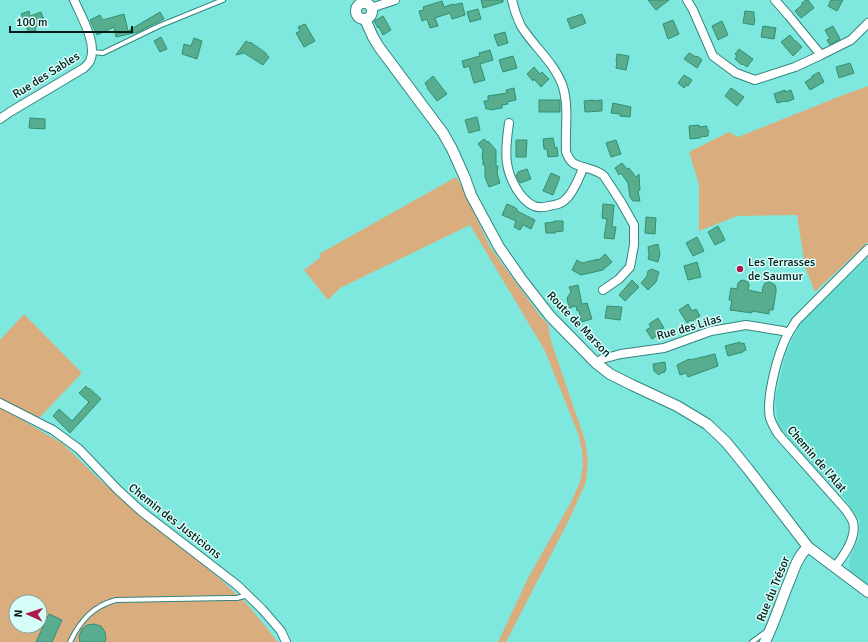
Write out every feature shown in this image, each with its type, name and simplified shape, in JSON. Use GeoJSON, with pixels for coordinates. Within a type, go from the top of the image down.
{"type":"FeatureCollection","features":[{"type":"Feature","properties":{"kind":"street","name":"Rue des Sables"},"geometry":{"type":"LineString","coordinates":[[0,119],[84,68],[90,61],[92,44],[90,36],[74,0]]}},
{"type":"Feature","properties":{"kind":"street"},"geometry":{"type":"LineString","coordinates":[[371,8],[395,0]]}},
{"type":"Feature","properties":{"kind":"street"},"geometry":{"type":"LineString","coordinates":[[512,0],[520,24],[552,65],[563,88],[566,103],[566,152],[569,158],[572,162],[604,176],[634,225],[634,245],[630,267],[619,279],[603,290]]}},
{"type":"Feature","properties":{"kind":"street"},"geometry":{"type":"LineString","coordinates":[[687,0],[693,10],[713,56],[736,73],[755,80],[794,67],[851,40],[868,23]]}},
{"type":"Feature","properties":{"kind":"street"},"geometry":{"type":"LineString","coordinates":[[774,0],[821,55]]}},
{"type":"Feature","properties":{"kind":"street"},"geometry":{"type":"LineString","coordinates":[[359,2],[367,4],[371,8],[372,11],[370,16],[365,19],[359,17],[357,12],[359,2]]}},
{"type":"Feature","properties":{"kind":"street","name":"Route de Marson"},"geometry":{"type":"LineString","coordinates":[[365,19],[379,47],[443,133],[452,148],[476,206],[499,247],[550,316],[596,363],[610,374],[678,406],[707,424],[726,442],[808,547],[868,592]]}},
{"type":"Feature","properties":{"kind":"street"},"geometry":{"type":"LineString","coordinates":[[509,124],[506,142],[507,165],[517,191],[534,206],[540,207],[556,205],[567,199],[584,167]]}},
{"type":"Feature","properties":{"kind":"street","name":"Chemin de l'Alat"},"geometry":{"type":"LineString","coordinates":[[835,567],[852,540],[854,530],[853,522],[845,508],[778,434],[773,426],[770,418],[770,389],[782,346],[796,321],[868,249]]}},
{"type":"Feature","properties":{"kind":"street","name":"Rue des Lilas"},"geometry":{"type":"LineString","coordinates":[[596,363],[602,359],[621,354],[664,348],[711,331],[746,325],[788,333]]}},
{"type":"Feature","properties":{"kind":"street","name":"Chemin des Justicions"},"geometry":{"type":"LineString","coordinates":[[0,403],[53,430],[79,449],[118,490],[141,511],[248,595],[280,631],[286,642]]}},
{"type":"Feature","properties":{"kind":"street","name":"Rue du Trésor"},"geometry":{"type":"LineString","coordinates":[[765,642],[797,563],[808,547]]}},
{"type":"Feature","properties":{"kind":"lane"},"geometry":{"type":"LineString","coordinates":[[92,52],[103,53],[159,26],[223,0]]}},
{"type":"Feature","properties":{"kind":"lane"},"geometry":{"type":"LineString","coordinates":[[70,642],[81,623],[95,609],[105,603],[116,600],[237,598],[248,595]]}},
{"type":"Feature","properties":{"kind":"lane"},"geometry":{"type":"LineString","coordinates":[[752,642],[772,627]]}},
{"type":"Feature","properties":{"kind":"shaded area"},"geometry":{"type":"Polygon","coordinates":[[[868,86],[868,242],[815,292],[805,267],[797,215],[737,216],[699,231],[699,184],[689,152],[729,132],[738,137],[868,86]]]}},
{"type":"Feature","properties":{"kind":"shaded area"},"geometry":{"type":"Polygon","coordinates":[[[456,177],[490,247],[541,317],[548,324],[551,341],[585,440],[588,460],[586,482],[570,518],[506,642],[498,642],[528,578],[571,502],[580,482],[583,465],[579,436],[545,351],[470,225],[340,288],[328,300],[304,270],[321,257],[319,254],[456,177]]]}},
{"type":"Feature","properties":{"kind":"shaded area"},"geometry":{"type":"Polygon","coordinates":[[[868,257],[868,585],[849,571],[850,557],[859,538],[860,521],[844,498],[805,458],[778,425],[775,399],[786,353],[801,322],[868,257]]]}},
{"type":"Feature","properties":{"kind":"shaded area"},"geometry":{"type":"Polygon","coordinates":[[[24,314],[82,373],[38,419],[0,399],[0,340],[24,314]]]}},
{"type":"Feature","properties":{"kind":"shaded area"},"geometry":{"type":"Polygon","coordinates":[[[0,407],[63,444],[101,481],[219,578],[247,604],[278,642],[0,642],[0,407]]]}},
{"type":"Feature","properties":{"kind":"building"},"geometry":{"type":"Polygon","coordinates":[[[481,0],[503,0],[503,2],[483,8],[481,0]]]}},
{"type":"Feature","properties":{"kind":"building"},"geometry":{"type":"Polygon","coordinates":[[[648,0],[669,0],[656,10],[648,0]]]}},
{"type":"Feature","properties":{"kind":"building"},"geometry":{"type":"Polygon","coordinates":[[[806,0],[808,0],[814,8],[801,18],[795,11],[806,0]]]}},
{"type":"Feature","properties":{"kind":"building"},"geometry":{"type":"Polygon","coordinates":[[[831,0],[843,0],[837,11],[828,6],[831,0]]]}},
{"type":"Feature","properties":{"kind":"building"},"geometry":{"type":"Polygon","coordinates":[[[442,1],[444,7],[462,3],[465,15],[452,19],[450,13],[435,18],[438,26],[430,28],[427,19],[422,21],[419,11],[424,10],[423,7],[442,1]]]}},
{"type":"Feature","properties":{"kind":"building"},"geometry":{"type":"Polygon","coordinates":[[[478,9],[481,19],[470,22],[467,12],[478,9]]]}},
{"type":"Feature","properties":{"kind":"building"},"geometry":{"type":"Polygon","coordinates":[[[29,11],[30,16],[41,12],[45,23],[35,27],[36,31],[29,33],[21,14],[29,11]]]}},
{"type":"Feature","properties":{"kind":"building"},"geometry":{"type":"Polygon","coordinates":[[[745,11],[754,12],[754,25],[743,23],[745,11]]]}},
{"type":"Feature","properties":{"kind":"building"},"geometry":{"type":"Polygon","coordinates":[[[160,12],[164,19],[138,32],[116,37],[114,27],[97,35],[90,20],[100,15],[103,20],[124,14],[128,31],[160,12]]]}},
{"type":"Feature","properties":{"kind":"building"},"geometry":{"type":"Polygon","coordinates":[[[582,14],[586,23],[571,29],[567,19],[582,14]]]}},
{"type":"Feature","properties":{"kind":"building"},"geometry":{"type":"Polygon","coordinates":[[[383,16],[391,30],[383,35],[374,21],[383,16]]]}},
{"type":"Feature","properties":{"kind":"building"},"geometry":{"type":"Polygon","coordinates":[[[673,20],[679,34],[668,39],[663,24],[673,20]]]}},
{"type":"Feature","properties":{"kind":"building"},"geometry":{"type":"Polygon","coordinates":[[[722,21],[728,35],[718,40],[712,26],[722,21]]]}},
{"type":"Feature","properties":{"kind":"building"},"geometry":{"type":"Polygon","coordinates":[[[305,24],[315,41],[304,47],[296,33],[300,31],[298,27],[305,24]]]}},
{"type":"Feature","properties":{"kind":"building"},"geometry":{"type":"Polygon","coordinates":[[[763,26],[776,28],[774,39],[761,37],[763,26]]]}},
{"type":"Feature","properties":{"kind":"building"},"geometry":{"type":"Polygon","coordinates":[[[833,26],[840,39],[830,45],[827,40],[830,39],[825,30],[833,26]]]}},
{"type":"Feature","properties":{"kind":"building"},"geometry":{"type":"Polygon","coordinates":[[[505,32],[508,43],[498,46],[494,35],[505,32]]]}},
{"type":"Feature","properties":{"kind":"building"},"geometry":{"type":"Polygon","coordinates":[[[790,35],[802,47],[793,56],[781,42],[790,35]]]}},
{"type":"Feature","properties":{"kind":"building"},"geometry":{"type":"Polygon","coordinates":[[[161,37],[167,49],[160,52],[154,41],[161,37]]]}},
{"type":"Feature","properties":{"kind":"building"},"geometry":{"type":"Polygon","coordinates":[[[194,38],[202,41],[197,59],[182,54],[184,44],[191,46],[194,38]]]}},
{"type":"Feature","properties":{"kind":"building"},"geometry":{"type":"Polygon","coordinates":[[[246,41],[249,43],[250,42],[266,53],[269,57],[263,65],[244,53],[236,55],[246,41]]]}},
{"type":"Feature","properties":{"kind":"building"},"geometry":{"type":"Polygon","coordinates":[[[739,49],[753,59],[747,67],[735,59],[737,56],[735,54],[739,49]]]}},
{"type":"Feature","properties":{"kind":"building"},"geometry":{"type":"Polygon","coordinates":[[[490,50],[493,60],[480,64],[485,80],[474,83],[469,66],[464,68],[462,61],[480,56],[479,53],[490,50]]]}},
{"type":"Feature","properties":{"kind":"building"},"geometry":{"type":"Polygon","coordinates":[[[689,53],[702,60],[697,68],[684,59],[689,53]]]}},
{"type":"Feature","properties":{"kind":"building"},"geometry":{"type":"Polygon","coordinates":[[[617,54],[629,56],[626,70],[616,68],[617,54]]]}},
{"type":"Feature","properties":{"kind":"building"},"geometry":{"type":"Polygon","coordinates":[[[513,56],[517,68],[503,72],[499,60],[513,56]]]}},
{"type":"Feature","properties":{"kind":"building"},"geometry":{"type":"Polygon","coordinates":[[[850,63],[854,73],[839,78],[836,67],[850,63]]]}},
{"type":"Feature","properties":{"kind":"building"},"geometry":{"type":"Polygon","coordinates":[[[534,67],[540,74],[542,72],[549,79],[541,87],[527,74],[534,67]]]}},
{"type":"Feature","properties":{"kind":"building"},"geometry":{"type":"Polygon","coordinates":[[[819,72],[824,82],[810,90],[805,82],[819,72]]]}},
{"type":"Feature","properties":{"kind":"building"},"geometry":{"type":"Polygon","coordinates":[[[684,75],[692,80],[688,86],[686,85],[684,88],[678,83],[684,75]]]}},
{"type":"Feature","properties":{"kind":"building"},"geometry":{"type":"Polygon","coordinates":[[[433,76],[447,94],[437,101],[425,83],[433,76]]]}},
{"type":"Feature","properties":{"kind":"building"},"geometry":{"type":"Polygon","coordinates":[[[514,88],[516,100],[507,102],[508,104],[502,105],[502,108],[490,110],[486,109],[484,101],[488,101],[488,96],[507,93],[506,90],[514,88]]]}},
{"type":"Feature","properties":{"kind":"building"},"geometry":{"type":"Polygon","coordinates":[[[731,88],[744,97],[737,106],[725,96],[731,88]]]}},
{"type":"Feature","properties":{"kind":"building"},"geometry":{"type":"Polygon","coordinates":[[[785,90],[785,92],[791,90],[794,99],[777,103],[774,94],[785,90]]]}},
{"type":"Feature","properties":{"kind":"building"},"geometry":{"type":"Polygon","coordinates":[[[539,100],[560,100],[560,112],[539,112],[539,100]]]}},
{"type":"Feature","properties":{"kind":"building"},"geometry":{"type":"Polygon","coordinates":[[[602,100],[602,111],[585,112],[584,101],[602,100]]]}},
{"type":"Feature","properties":{"kind":"building"},"geometry":{"type":"Polygon","coordinates":[[[613,103],[631,107],[630,117],[611,113],[613,103]]]}},
{"type":"Feature","properties":{"kind":"building"},"geometry":{"type":"Polygon","coordinates":[[[477,117],[480,130],[469,133],[465,120],[477,117]]]}},
{"type":"Feature","properties":{"kind":"building"},"geometry":{"type":"Polygon","coordinates":[[[30,118],[45,119],[45,129],[29,128],[30,118]]]}},
{"type":"Feature","properties":{"kind":"building"},"geometry":{"type":"Polygon","coordinates":[[[699,125],[699,127],[707,126],[709,131],[708,136],[690,139],[689,126],[699,125]]]}},
{"type":"Feature","properties":{"kind":"building"},"geometry":{"type":"Polygon","coordinates":[[[553,138],[555,148],[557,147],[558,156],[548,157],[547,149],[544,149],[543,139],[553,138]]]}},
{"type":"Feature","properties":{"kind":"building"},"geometry":{"type":"Polygon","coordinates":[[[484,139],[487,142],[488,141],[496,150],[496,166],[498,166],[497,173],[500,183],[489,187],[485,177],[485,165],[483,165],[483,150],[478,144],[484,139]]]}},
{"type":"Feature","properties":{"kind":"building"},"geometry":{"type":"Polygon","coordinates":[[[516,140],[527,140],[526,157],[516,157],[516,140]]]}},
{"type":"Feature","properties":{"kind":"building"},"geometry":{"type":"Polygon","coordinates":[[[616,140],[621,154],[611,157],[606,143],[616,140]]]}},
{"type":"Feature","properties":{"kind":"building"},"geometry":{"type":"Polygon","coordinates":[[[622,163],[627,169],[629,168],[636,177],[639,174],[640,190],[638,191],[640,201],[633,201],[630,197],[628,183],[621,173],[619,175],[615,168],[622,163]]]}},
{"type":"Feature","properties":{"kind":"building"},"geometry":{"type":"Polygon","coordinates":[[[527,169],[531,179],[520,183],[516,175],[518,172],[527,169]]]}},
{"type":"Feature","properties":{"kind":"building"},"geometry":{"type":"Polygon","coordinates":[[[551,173],[560,177],[553,195],[543,191],[551,173]]]}},
{"type":"Feature","properties":{"kind":"building"},"geometry":{"type":"Polygon","coordinates":[[[507,204],[535,220],[531,229],[523,225],[520,230],[514,227],[516,221],[502,215],[507,204]]]}},
{"type":"Feature","properties":{"kind":"building"},"geometry":{"type":"Polygon","coordinates":[[[603,204],[614,205],[612,227],[616,227],[614,239],[604,238],[607,219],[602,218],[603,204]]]}},
{"type":"Feature","properties":{"kind":"building"},"geometry":{"type":"Polygon","coordinates":[[[646,217],[656,218],[655,234],[645,233],[646,217]]]}},
{"type":"Feature","properties":{"kind":"building"},"geometry":{"type":"Polygon","coordinates":[[[563,221],[563,231],[546,233],[545,223],[563,221]]]}},
{"type":"Feature","properties":{"kind":"building"},"geometry":{"type":"Polygon","coordinates":[[[718,226],[725,240],[715,245],[708,232],[718,226]]]}},
{"type":"Feature","properties":{"kind":"building"},"geometry":{"type":"Polygon","coordinates":[[[697,237],[704,251],[693,256],[686,243],[697,237]]]}},
{"type":"Feature","properties":{"kind":"building"},"geometry":{"type":"Polygon","coordinates":[[[658,244],[660,254],[658,262],[648,259],[648,247],[658,244]]]}},
{"type":"Feature","properties":{"kind":"building"},"geometry":{"type":"Polygon","coordinates":[[[605,254],[612,262],[603,270],[581,275],[572,270],[577,260],[582,263],[599,260],[605,254]]]}},
{"type":"Feature","properties":{"kind":"building"},"geometry":{"type":"Polygon","coordinates":[[[697,262],[701,277],[688,280],[684,266],[697,262]]]}},
{"type":"Feature","properties":{"kind":"building"},"geometry":{"type":"Polygon","coordinates":[[[652,269],[659,272],[656,282],[648,290],[641,283],[647,276],[648,271],[652,269]]]}},
{"type":"Feature","properties":{"kind":"building"},"geometry":{"type":"Polygon","coordinates":[[[632,280],[639,287],[625,301],[619,295],[632,280]]]}},
{"type":"Feature","properties":{"kind":"building"},"geometry":{"type":"Polygon","coordinates":[[[743,280],[748,282],[748,290],[762,293],[765,283],[769,282],[775,285],[776,292],[773,310],[769,310],[769,314],[752,311],[752,313],[730,310],[732,300],[729,300],[731,288],[737,289],[738,283],[743,280]]]}},
{"type":"Feature","properties":{"kind":"building"},"geometry":{"type":"Polygon","coordinates":[[[578,285],[582,304],[587,303],[592,319],[581,322],[579,310],[577,311],[576,306],[569,308],[567,298],[571,292],[569,287],[578,285]]]}},
{"type":"Feature","properties":{"kind":"building"},"geometry":{"type":"Polygon","coordinates":[[[688,304],[692,311],[696,309],[700,316],[687,323],[679,310],[688,304]]]}},
{"type":"Feature","properties":{"kind":"building"},"geometry":{"type":"Polygon","coordinates":[[[607,306],[622,307],[620,320],[605,318],[607,306]]]}},
{"type":"Feature","properties":{"kind":"building"},"geometry":{"type":"Polygon","coordinates":[[[658,318],[664,328],[660,329],[661,333],[652,339],[646,330],[651,327],[649,324],[658,318]]]}},
{"type":"Feature","properties":{"kind":"building"},"geometry":{"type":"Polygon","coordinates":[[[740,342],[741,344],[744,343],[746,350],[728,356],[725,346],[740,342]]]}},
{"type":"Feature","properties":{"kind":"building"},"geometry":{"type":"Polygon","coordinates":[[[715,354],[718,366],[688,377],[686,373],[680,375],[677,365],[689,359],[715,354]]]}},
{"type":"Feature","properties":{"kind":"building"},"geometry":{"type":"Polygon","coordinates":[[[665,362],[666,370],[659,375],[654,371],[653,364],[665,362]]]}},
{"type":"Feature","properties":{"kind":"building"},"geometry":{"type":"Polygon","coordinates":[[[86,386],[101,399],[70,433],[53,416],[59,409],[72,421],[89,402],[79,393],[86,386]]]}},
{"type":"Feature","properties":{"kind":"building"},"geometry":{"type":"Polygon","coordinates":[[[49,614],[62,620],[52,642],[36,642],[40,634],[48,634],[49,614]]]}},
{"type":"Feature","properties":{"kind":"building"},"geometry":{"type":"Polygon","coordinates":[[[94,624],[101,626],[105,632],[105,642],[80,642],[79,636],[82,629],[87,625],[94,624]]]}},
{"type":"Feature","properties":{"kind":"place","name":"Les Terrasses de Saumur"},"geometry":{"type":"Point","coordinates":[740,269]}}]}
